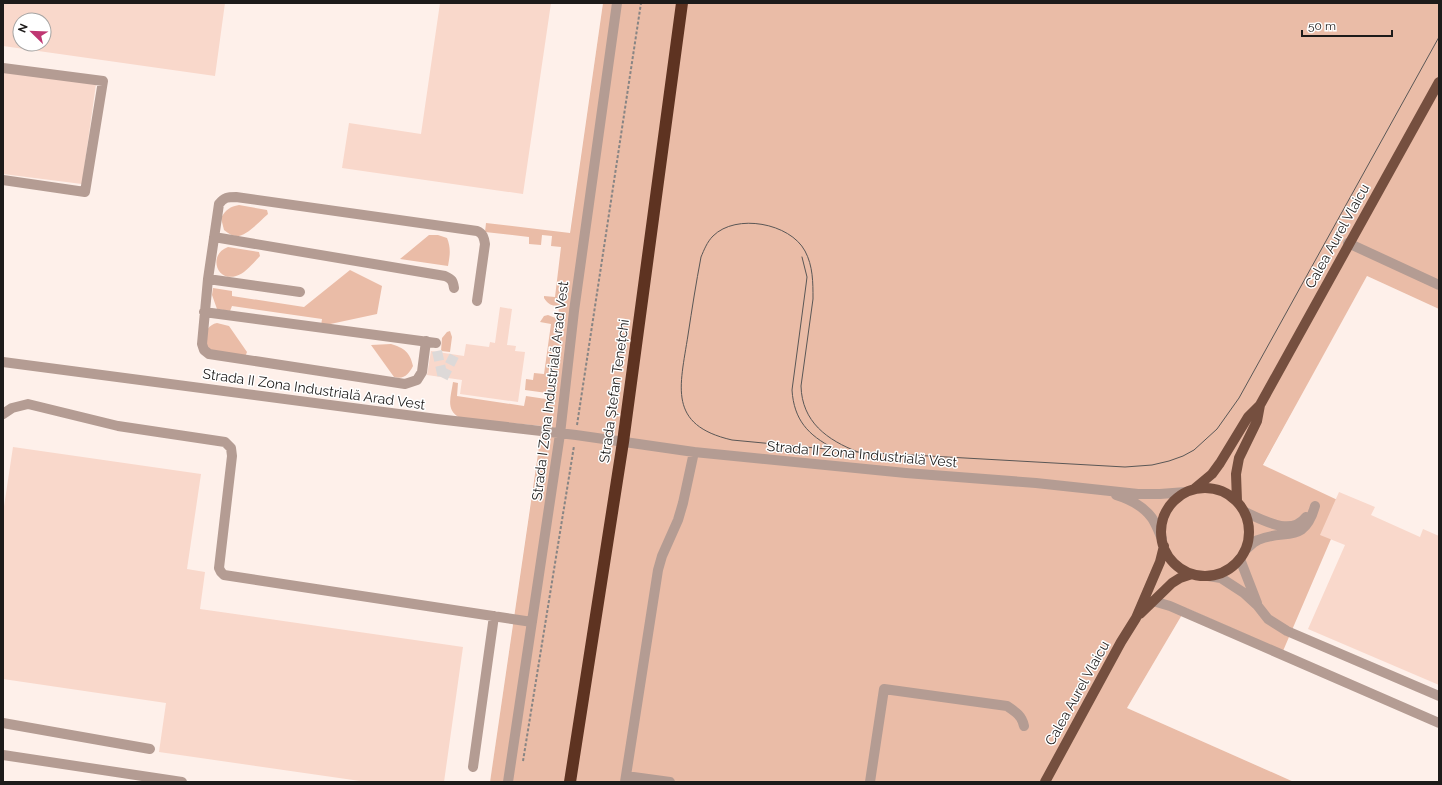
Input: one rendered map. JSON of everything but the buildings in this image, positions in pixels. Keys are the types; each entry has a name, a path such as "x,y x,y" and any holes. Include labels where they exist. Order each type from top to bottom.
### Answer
{"highway":[{"name":"Strada Ștefan Tenețchi","path":"570,782 622,442 682,3"}],"main road":[{"name":"Calea Aurel Vlaicu","path":"1045,782 1121,642 1136,618 1160,562 1163,542 1162,523 1167,510 1175,500 1212,474 1248,417 1260,404 1348,243 1439,82"},
{"name":"Calea Aurel Vlaicu","path":"1237,501 1236,474 1239,458 1257,421 1260,404"},
{"name":"Calea Aurel Vlaicu","path":"1163,542 1167,553 1173,562 1182,570 1192,574 1208,576 1223,572 1236,563 1245,550 1249,538 1249,525 1245,512 1237,501 1225,492 1210,488 1190,490"},
{"name":"Calea Aurel Vlaicu","path":"1136,618 1172,582 1192,574"}],"street":[{"name":"Strada I Zona Industrială Arad Vest","path":"508,782 560,434 574,311 617,3"},
{"path":"3,68 103,81 85,192 3,180"},
{"path":"204,312 431,342 418,380 405,384 209,354 204,350 202,344 204,312 219,204 227,197 236,197 480,232 484,236 485,244 477,301"},
{"path":"214,237 445,276 450,278 453,282 454,288"},
{"path":"1348,243 1439,285"},
{"path":"208,280 300,292"},
{"name":"Strada II Zona Industrială Arad Vest","path":"3,362 622,442"},
{"path":"3,414 12,408 28,404 118,426 225,442 231,448 232,456 219,568 224,575 532,622"},
{"name":"Strada II Zona Industrială Vest","path":"622,442 694,452 906,473 1099,489 1138,494 1160,494 1190,490"},
{"path":"670,782 626,779 658,570 662,556 678,520 694,452"},
{"name":"Strada II Zona Industrială Vest","path":"1099,489 1128,499 1141,508 1152,518 1163,542"},
{"path":"1245,512 1272,525 1291,527 1303,522 1315,506 1312,517 1306,526 1290,535 1268,537 1256,541 1245,550"},
{"path":"1240,559 1257,605"},
{"path":"1208,576 1221,578 1244,593 1257,605 1268,619 1287,631 1439,696"},
{"path":"1153,601 1177,609 1439,723"},
{"path":"473,767 494,616"},
{"path":"870,782 884,689 1007,706 1017,712 1022,719 1024,726"},
{"path":"3,723 150,749"},
{"path":"3,756 182,782"}],"path":[{"path":"523,766 576,435 641,3"}],"shaded area":[{"path":"3,3 603,3 490,782 3,782"},
{"path":"603,3 1439,3 1439,309 1367,276 1263,465 1346,504 1283,651 1186,608 1127,708 1294,782 490,782 542,426 460,418 452,411 450,398 453,382 458,383 457,396 524,406 526,396 546,399 547,393 525,390 526,379 533,380 534,373 544,374 551,324 540,322 544,316 548,315 558,319 559,305 554,306 550,304 544,296 555,297 561,247 551,246 552,236 542,235 541,245 529,244 529,237 485,232 486,223 570,233"},
{"path":"239,205 267,210 268,214 249,231 240,236 234,236 224,230 221,218 228,209"},
{"path":"429,235 438,235 447,238 450,252 448,266 400,259"},
{"path":"228,247 259,252 260,256 243,273 229,277 219,271 216,261 218,255"},
{"path":"350,270 382,286 377,314 321,326 322,319 232,306 230,311 217,309 212,295 213,288 232,291 232,296 304,307"},
{"path":"1367,276 1439,309 1439,782 1294,782 1127,708 1186,608"},
{"path":"217,323 229,326 247,352 245,357 213,352 206,346 206,332 208,328"},
{"path":"450,331 452,337 450,352 441,351 442,338 447,332"},
{"path":"391,344 406,351 412,361 413,366 410,372 401,378 394,377 371,345"}],"tunnel":[{"path":"437,351 443,378"},
{"path":"443,378 455,354"}],"tram line":[{"path":"858,452 836,442 818,428 811,420 802,399 801,386 813,299 813,280 808,257 805,251 798,241 788,234 762,224 748,223 735,225 723,229 713,236 701,257 682,371 681,387 687,414 697,425 711,433 732,440 858,452 1125,467 1152,465 1169,461 1194,450 1217,429 1239,398 1439,37"},
{"path":"802,257 807,277 792,390 793,401 799,418 804,425 816,438 833,448"}]}
